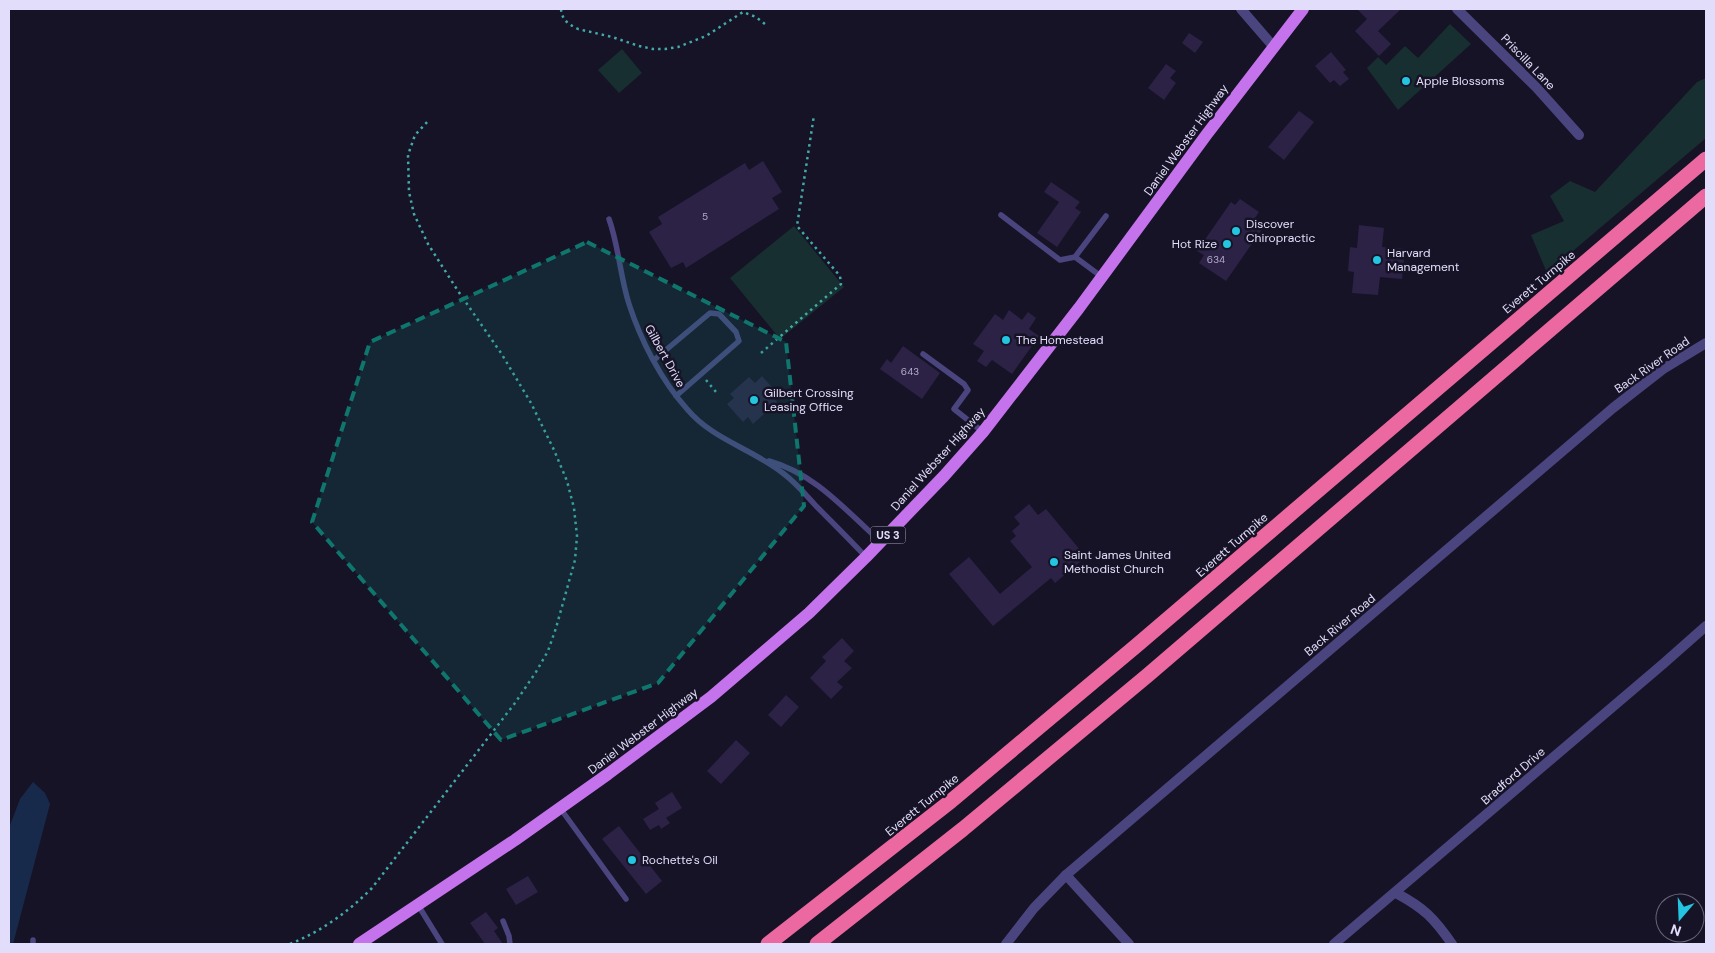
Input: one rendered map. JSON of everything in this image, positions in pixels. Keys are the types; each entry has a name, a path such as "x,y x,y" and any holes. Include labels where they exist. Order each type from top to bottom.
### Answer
{"highway":[{"name":"Everett Turnpike","path":"768,944 951,801 1136,646 1706,159"},
{"path":"817,944 963,829 1148,675 1706,196"}],"main road":[{"name":"Daniel Webster Highway","path":"359,944 418,906 560,808 711,697 789,631 882,542 983,432 1102,277 1273,46 1303,9"}],"street":[{"path":"1241,9 1273,46"},
{"name":"Priscilla Lane","path":"1457,9 1536,87 1579,135"},
{"name":"Back River Road","path":"1006,944 1034,908 1066,875 1613,408 1663,369 1706,343"},
{"name":"Bradford Drive","path":"1334,944 1396,893 1706,626"},
{"path":"1066,875 1129,944"},
{"path":"1396,893 1417,904 1429,915 1452,944"}],"lane":[{"path":"1001,215 1060,260 1075,257 1106,216"},
{"name":"Gilbert Drive","path":"609,219 615,236 629,303 637,326 654,360 687,410 713,433 738,448 764,460 785,466 806,477 835,499 882,542"},
{"path":"1075,257 1102,277"},
{"path":"654,360 710,313 719,314 736,332 739,341 676,396"},
{"path":"923,354 964,384 968,390 954,409 983,432"},
{"name":"Gilbert Drive","path":"764,460 800,488 866,557"},
{"path":"560,808 626,899"},
{"path":"418,906 442,944"},
{"path":"503,921 510,944"}],"path":[{"path":"561,9 561,16 567,23 578,29 654,49 665,49 688,44 706,36 743,12 756,17 765,24"},
{"path":"761,353 841,284 842,280 798,226 814,116"},
{"path":"290,944 336,920 372,888 515,703 548,651 575,560 577,536 574,508 554,450 516,377 428,244 414,214 408,192 408,155 415,135 429,120"},
{"path":"706,380 716,392"}],"highlighted area":[{"path":"587,242 786,342 804,506 658,683 501,740 312,522 370,342"}],"green space":[{"path":"1450,24 1471,44 1398,110 1367,68 1378,57 1386,65 1405,46 1418,58"},
{"path":"622,49 642,73 619,93 598,70"},
{"path":"1706,78 1706,138 1547,273 1531,235 1564,221 1550,196 1570,181 1595,192 1697,82"},
{"path":"794,226 844,287 780,339 730,278"}],"water":[{"path":"33,782 45,793 50,804 13,944 9,944 9,828 20,799"}],"building":[{"path":"1357,9 1401,9 1378,31 1391,44 1379,56 1355,31 1367,19"},
{"path":"1189,33 1203,42 1195,53 1182,43"},
{"path":"1331,52 1346,70 1343,72 1349,79 1340,86 1334,80 1330,83 1315,66"},
{"path":"1166,64 1176,71 1170,78 1176,83 1164,100 1148,88"},
{"path":"1299,111 1314,122 1284,160 1268,147"},
{"path":"763,161 782,192 772,198 779,209 686,268 683,262 671,268 649,232 662,224 658,217 745,163 749,170"},
{"path":"1051,182 1080,202 1075,208 1081,212 1057,247 1037,233 1059,202 1044,192"},
{"path":"1240,199 1259,212 1255,218 1265,225 1226,281 1199,263 1204,255 1197,251 1231,202 1235,205"},
{"name":"Harvard Management","path":"1359,225 1384,228 1382,247 1405,249 1402,279 1380,277 1378,295 1352,293 1354,272 1348,271 1350,247 1357,248"},
{"name":"The Homestead","path":"1009,310 1022,320 1028,312 1036,318 1029,329 1039,336 1012,374 992,360 986,367 977,361 984,351 973,344 995,314 1003,320"},
{"path":"903,346 940,373 922,399 880,369 887,359 891,363"},
{"name":"Gilbert Crossing Leasing Office","path":"762,376 777,393 773,397 777,402 753,424 748,417 743,422 727,404 734,398 730,394 749,377 755,383"},
{"name":"Saint James United Methodist Church","path":"1029,504 1038,515 1046,509 1086,557 1055,583 1051,578 993,626 949,574 969,557 1000,594 1032,567 1010,541 1016,536 1012,531 1020,524 1014,517"},
{"path":"842,638 854,651 844,661 852,668 837,682 843,687 831,699 810,678 826,661 822,657"},
{"path":"786,695 799,707 781,727 768,715"},
{"path":"736,740 750,753 721,784 707,771"},
{"path":"672,792 682,808 666,818 670,823 661,829 659,825 650,830 643,819 659,809 655,803"},
{"name":"Rochette's Oil","path":"619,826 662,881 646,894 602,839"},
{"path":"528,876 538,892 516,905 506,889"},
{"path":"486,912 498,928 494,931 503,944 485,944 470,923"}],"place":[{"name":"Apple Blossoms","path":"1406,81"},
{"name":"Discover Chiropractic","path":"1236,231"},
{"name":"Hot Rize","path":"1227,244"},
{"name":"Harvard Management","path":"1377,260"},
{"name":"The Homestead","path":"1006,340"},
{"name":"Gilbert Crossing Leasing Office","path":"754,400"},
{"name":"Saint James United Methodist Church","path":"1054,562"},
{"name":"Rochette's Oil","path":"632,860"}]}
